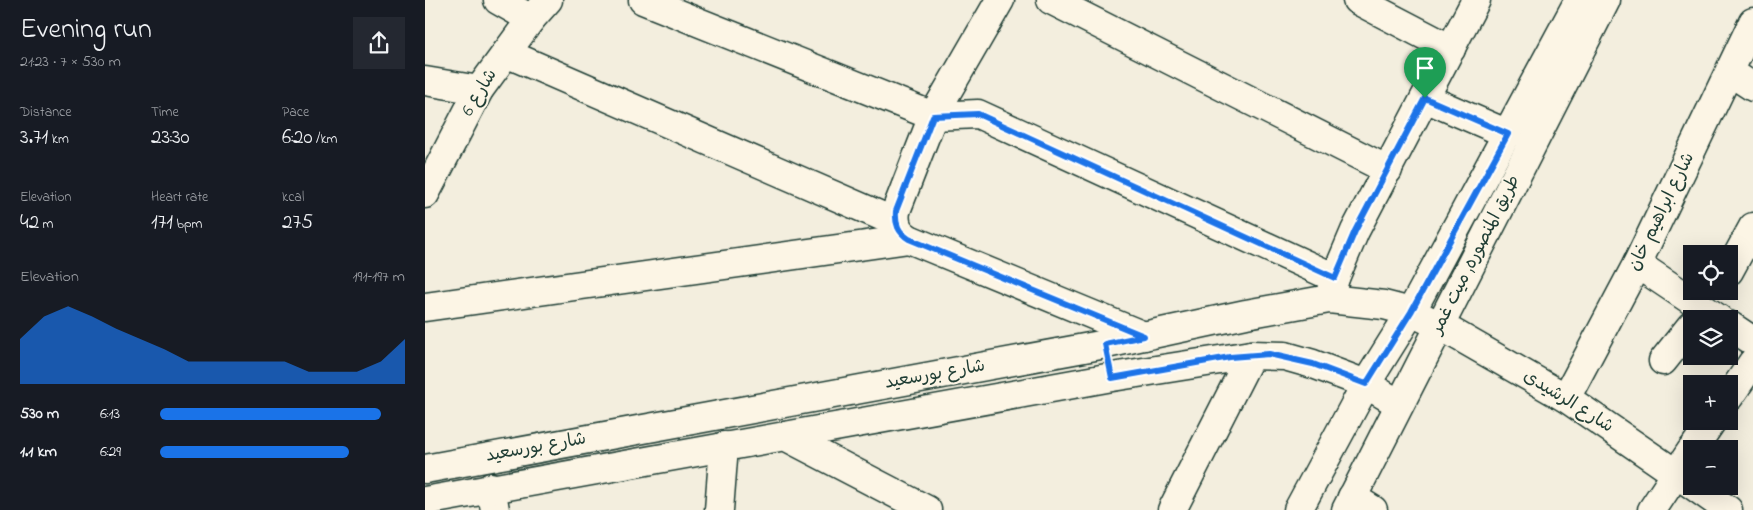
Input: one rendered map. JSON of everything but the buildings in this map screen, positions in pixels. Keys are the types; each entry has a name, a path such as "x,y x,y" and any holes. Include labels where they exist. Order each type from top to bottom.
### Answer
{"street":[{"path":"497,0 539,9"},
{"path":"643,0 933,116 978,114 1332,288 1355,231 1476,0"},
{"path":"902,230 896,211 933,116 1000,0"},
{"path":"1051,0 1388,170"},
{"path":"1357,0 1451,49"},
{"name":"طريق المنصوره, ميت غمر","path":"1298,510 1366,384 1411,312 1579,0"},
{"name":"طريق المنصوره, ميت غمر","path":"1357,506 1399,404 1441,326 1607,0"},
{"name":"شارع 6","path":"425,194 479,90 539,9"},
{"name":"شارع ابراهيم خان","path":"1566,398 1637,264 1753,22"},
{"path":"506,53 1144,336"},
{"path":"1729,72 1753,87"},
{"path":"425,81 479,90"},
{"path":"1425,98 1508,134"},
{"path":"1738,254 1753,227"},
{"path":"425,307 902,230"},
{"path":"1637,264 1702,310"},
{"name":"شارع بورسعيد","path":"425,469 1105,344 1262,310 1332,288 1375,304 1411,312 1441,326"},
{"name":"شارع الرشيدى","path":"1441,326 1566,398 1683,478"},
{"path":"1738,331 1753,341"},
{"path":"1663,361 1683,339"},
{"path":"1105,344 1112,378"},
{"path":"1172,510 1251,355"},
{"name":"شارع بورسعيد","path":"443,502 493,499 724,446 1251,355 1285,356 1366,384 1399,404"},
{"path":"1738,384 1753,362"},
{"path":"785,436 927,510"},
{"path":"719,510 724,446"},
{"path":"1652,510 1683,484"},
{"name":"شارع الرشيدى","path":"1706,495 1727,510"}],"route":[{"path":"1425,98 1508,134 1411,312 1366,384 1313,364 1285,356 1269,354 1230,357 1112,378 1105,344 1144,336 909,239 903,235 895,222 896,211 933,116 944,117 963,113 978,114 1335,278 1355,231 1425,98"}]}
